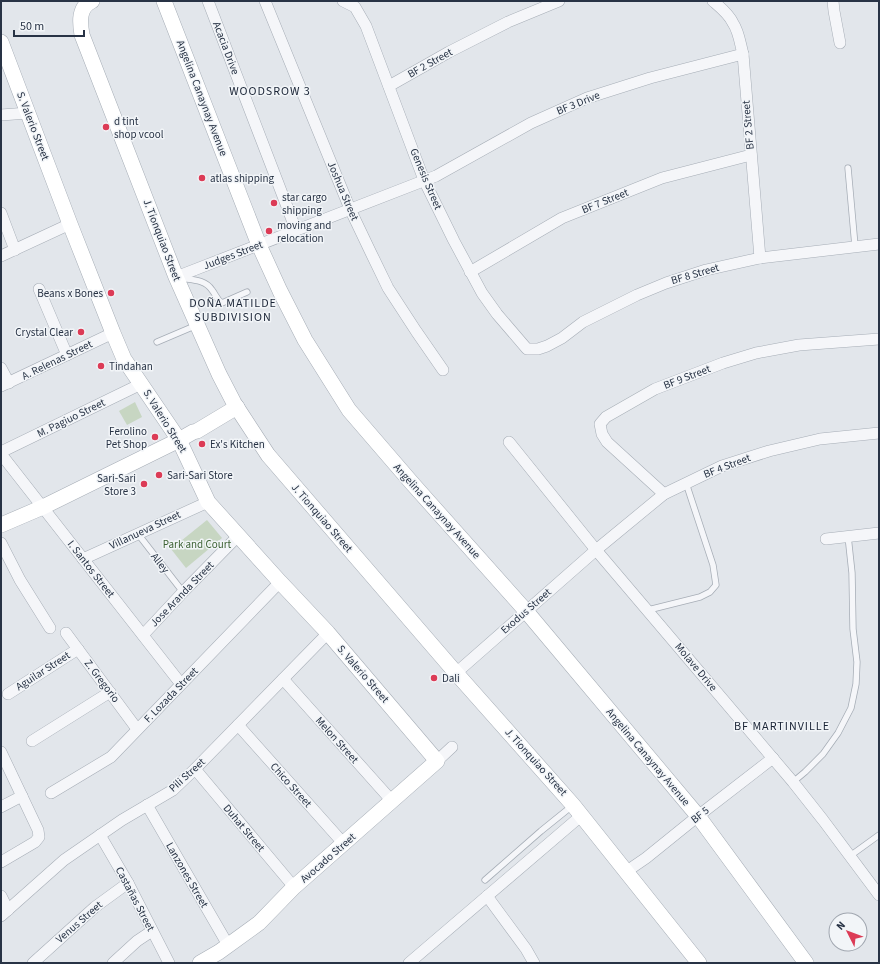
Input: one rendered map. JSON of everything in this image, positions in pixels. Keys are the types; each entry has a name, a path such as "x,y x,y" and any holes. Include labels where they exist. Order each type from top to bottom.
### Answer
{"street":[{"name":"J. Tionquiao Street","path":"92,1 89,2 82,12 80,20 82,35 176,277 219,374 236,405 268,455 456,673 578,810 699,963"},
{"name":"Angelina Canaynay Avenue","path":"164,1 259,245 305,340 348,410 526,611 698,816 806,963"},
{"name":"Acacia Drive","path":"208,1 296,230"},
{"name":"Joshua Street","path":"264,1 350,209 388,288 443,370"},
{"name":"Genesis Street","path":"343,1 354,7 366,26 424,180 470,272 493,308 527,349"},
{"name":"BF 2 Street","path":"389,86 449,52 508,22 559,1"},
{"name":"BF 2 Street","path":"713,1 733,22 739,36 743,54 760,258"},
{"path":"834,1 834,11 840,43"},
{"name":"S. Valerio Street","path":"1,42 70,224 124,358 179,440 208,502 328,633 437,761"},
{"name":"BF 3 Drive","path":"424,180 444,172 531,123 587,98 650,78 743,54"},
{"path":"1,115 28,113"},
{"name":"BF 7 Street","path":"470,272 562,218 662,178 751,156"},
{"name":"Judges Street","path":"176,277 424,180"},
{"path":"1,213 15,250"},
{"path":"1,256 70,224"},
{"name":"BF 8 Street","path":"527,349 538,349 547,346 562,338 583,322 637,295 666,283 706,270 760,258 879,244"},
{"path":"39,289 67,355"},
{"name":"A. Relenas Street","path":"5,385 113,333"},
{"name":"BF 9 Street","path":"664,494 607,442 602,434 600,424 606,417 655,389 756,353 799,345 879,339"},
{"path":"1,368 5,385"},
{"name":"M. Pagiuo Street","path":"1,453 142,384"},
{"path":"1,524 43,507 197,431 236,405"},
{"name":"BF 4 Street","path":"596,550 664,494 722,466 769,451 820,439 879,433"},
{"name":"Molave Drive","path":"509,442 596,550 793,782 879,895"},
{"name":"I. Santos Street","path":"1,453 181,684"},
{"name":"Villanueva Street","path":"83,559 208,502"},
{"path":"826,539 879,533"},
{"name":"Jose Aranda Street","path":"143,635 238,536"},
{"path":"1,543 20,580 50,628"},
{"name":"Exodus Street","path":"456,673 596,550"},
{"name":"F. Lozada Street","path":"51,793 111,757 280,582"},
{"name":"Z. Gregorio","path":"66,633 138,729"},
{"name":"Pili Street","path":"5,913 64,860 122,820 173,790 328,633"},
{"name":"Aguilar Street","path":"8,694 78,649"},
{"name":"Melon Street","path":"283,679 392,801"},
{"path":"32,741 110,692"},
{"name":"Chico Street","path":"238,725 344,844"},
{"name":"Avocado Street","path":"200,963 219,952 259,923 294,887 452,747"},
{"path":"1,753 38,830 39,838 35,842 1,862"},
{"name":"BF 5","path":"627,871 646,858 773,758"},
{"name":"Duhat Street","path":"195,769 294,887"},
{"path":"1,807 22,796"},
{"name":"Lanzones Street","path":"147,806 228,945"},
{"path":"409,963 486,896 528,862 578,810"},
{"name":"Castañas Street","path":"100,835 128,883 169,963"},
{"name":"Venus Street","path":"33,963 95,907 128,883"},
{"path":"1,896 5,913"},
{"path":"486,896 526,949 534,963"},
{"path":"113,963 137,941 152,931"}],"lane":[{"path":"848,168 855,246"},
{"path":"176,277 201,281 208,285 218,301 222,303 247,292"},
{"path":"157,342 197,326"},
{"path":"648,610 700,597 710,592 716,585 713,565 686,483"},
{"name":"Alley","path":"138,534 183,592"},
{"path":"793,782 806,772 823,754 838,733 851,708 856,684 857,662 853,628 852,573 848,536"},
{"path":"485,880 541,831 578,810"},
{"path":"850,856 879,835"}],"green space":[{"path":"135,402 142,417 127,425 119,411"},
{"name":"Park and Court","path":"207,520 222,538 186,568 171,549"}],"place":[{"name":"d tint shop vcool","path":"106,127"},
{"name":"atlas shipping","path":"202,178"},
{"name":"star cargo shipping","path":"274,203"},
{"name":"moving and relocation","path":"269,231"},
{"name":"Beans x Bones","path":"111,293"},
{"name":"Crystal Clear","path":"81,332"},
{"name":"Tindahan","path":"101,366"},
{"name":"Ferolino Pet Shop","path":"155,437"},
{"name":"Ex's Kitchen","path":"202,444"},
{"name":"Sari-Sari Store","path":"159,475"},
{"name":"Sari-Sari Store 3","path":"144,484"},
{"name":"Dali","path":"434,678"}],"district":[{"name":"WOODSROW 3","path":"270,91"},
{"name":"DOÑA MATILDE SUBDIVISION","path":"233,310"},
{"name":"BF MARTINVILLE","path":"782,726"}]}
